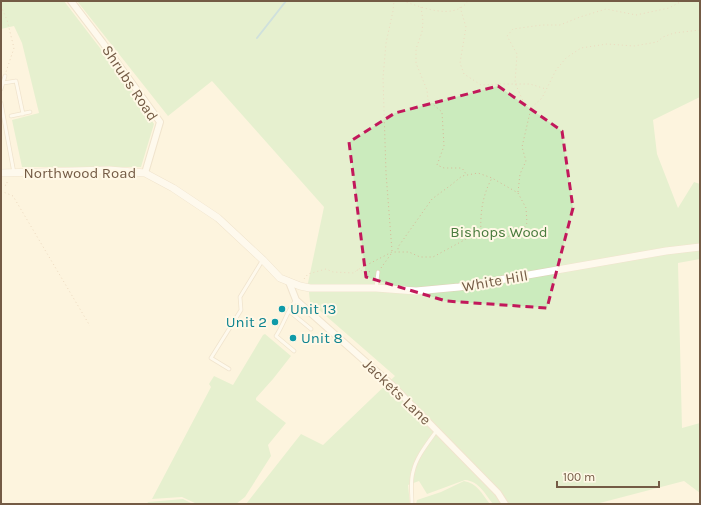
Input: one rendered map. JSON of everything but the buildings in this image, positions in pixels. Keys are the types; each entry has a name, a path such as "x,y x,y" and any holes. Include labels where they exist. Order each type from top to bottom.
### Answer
{"street":[{"name":"Shrubs Road","path":"71,1 113,55 160,122 145,173"},
{"name":"Northwood Road","path":"4,173 109,170 145,173 173,188 218,218 280,278 289,282"},
{"name":"White Hill","path":"289,282 303,286 376,288 416,291 459,287 666,251 700,247"},
{"name":"Jackets Lane","path":"289,282 296,300 393,386 498,493 505,504"}],"lane":[{"path":"1,89 5,76"},
{"path":"3,83 16,81 23,114"},
{"path":"1,103 14,173"},
{"path":"11,116 30,112"},
{"path":"229,369 211,358 241,310 240,297 263,260"},
{"path":"376,288 378,272"},
{"path":"294,351 276,336 296,300"},
{"path":"289,311 311,329"},
{"path":"412,504 411,489 413,471 421,454 437,430"}],"path":[{"path":"356,270 378,272 392,252 386,173 383,78 386,43 394,11 394,1"},
{"path":"403,1 437,12 455,10 466,4 468,1"},
{"path":"531,108 524,103 515,83 518,54 507,36 513,29 542,25 560,25 606,9 636,15 669,8 682,1"},
{"path":"1,6 7,20 14,48 5,76"},
{"path":"421,7 423,21 422,32 416,49 416,63 427,90 428,100 442,112 444,146 437,165 444,168 462,168 467,175"},
{"path":"460,7 466,27 460,64 464,74 481,85 515,83 530,84 547,89"},
{"path":"518,193 520,174 526,161 522,147 531,108 542,98 556,70 566,58 581,48 607,44 634,46 657,42 663,37 674,33 700,30"},
{"path":"1,186 7,185 4,173"},
{"path":"303,286 303,281 308,274 322,269 347,274 354,273 356,270 392,252 398,252 409,252 420,257 433,257 468,238 481,235 505,237 520,234 527,223 526,208 518,193 492,178 478,173 462,176 451,186 432,199 398,247 398,252"},
{"path":"481,235 481,208 492,178"},
{"path":"1,191 13,196 90,326"}],"highlighted area":[{"path":"498,86 562,131 573,208 547,308 446,301 366,277 349,142 395,113"}],"green space":[{"path":"1,1 64,1 123,78 154,124 141,167 22,167 12,120 39,113 22,43 14,26 1,29"},
{"name":"Bishops Wood","path":"77,1 700,1 700,97 653,120 657,154 678,208 694,182 700,184 700,259 678,263 682,428 700,423 700,493 684,481 596,504 493,504 478,485 470,481 465,480 427,494 419,481 408,485 410,504 246,504 301,434 323,445 395,376 310,302 308,283 324,207 212,81 168,116"},
{"path":"265,334 291,356 256,398 256,400 286,423 268,445 271,456 245,497 236,504 197,504 182,497 152,499 211,387 209,384 214,376 233,385"},
{"path":"464,481 469,482 476,487 490,504 416,504 417,500 441,492"},
{"path":"183,499 193,504 147,504 148,502"}],"waterway":[{"path":"257,38 286,1"}],"place":[{"name":"Unit 13","path":"282,309"},
{"name":"Unit 2","path":"275,322"},
{"name":"Unit 8","path":"293,338"}]}
